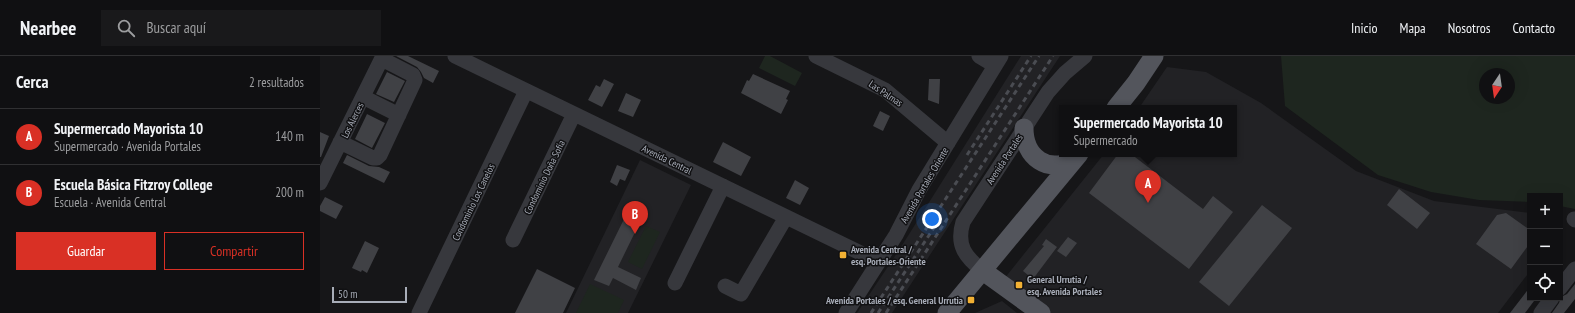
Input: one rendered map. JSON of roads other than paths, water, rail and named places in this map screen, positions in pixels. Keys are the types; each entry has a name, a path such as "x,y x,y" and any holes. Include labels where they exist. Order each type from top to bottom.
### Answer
{"main road":[{"path":"1118,105 1136,83 1154,56"},
{"path":"1024,128 1025,142 1028,149 1042,162 1058,165 1076,157"},
{"path":"947,313 1076,157"},
{"path":"983,271 1040,313"}],"street":[{"name":"Avenida Central","path":"455,56 879,262"},
{"name":"Las Palmas","path":"816,56 840,61 893,96 948,143"},
{"path":"979,56 997,61"},
{"name":"Avenida Portales","path":"983,271 975,265 965,253 961,242 961,229 967,216 1042,101 1070,68 1085,56"},
{"path":"340,142 373,158 377,158 380,155 415,78 382,58"},
{"name":"Los Alerces","path":"320,183 382,58"},
{"name":"Avenida Portales Oriente","path":"846,313 896,235 919,190 997,61"},
{"name":"Condominio Los Canelos","path":"419,313 526,91"},
{"path":"363,97 399,115"},
{"name":"Condominio Doña Sofía","path":"513,240 574,114"},
{"path":"675,283 723,186"},
{"path":"724,286 742,294 786,217"},
{"path":"1563,284 1575,268"},
{"path":"1541,313 1550,301"}],"railway":[{"path":"967,155 1031,56"},
{"path":"871,313 1039,56"},
{"path":"886,313 1053,56"},
{"path":"878,313 941,217"}],"place":[{"name":"Supermercado Mayorista 10","path":"1148,203"},
{"name":"Escuela Básica Fitzroy College","path":"635,234"},
{"name":"Avenida Central / esq. Portales-Oriente","path":"843,255"},
{"name":"General Urrutia / esq. Avenida Portales","path":"1019,285"},
{"name":"Avenida Portales / esq. General Urrutia","path":"971,300"}]}
